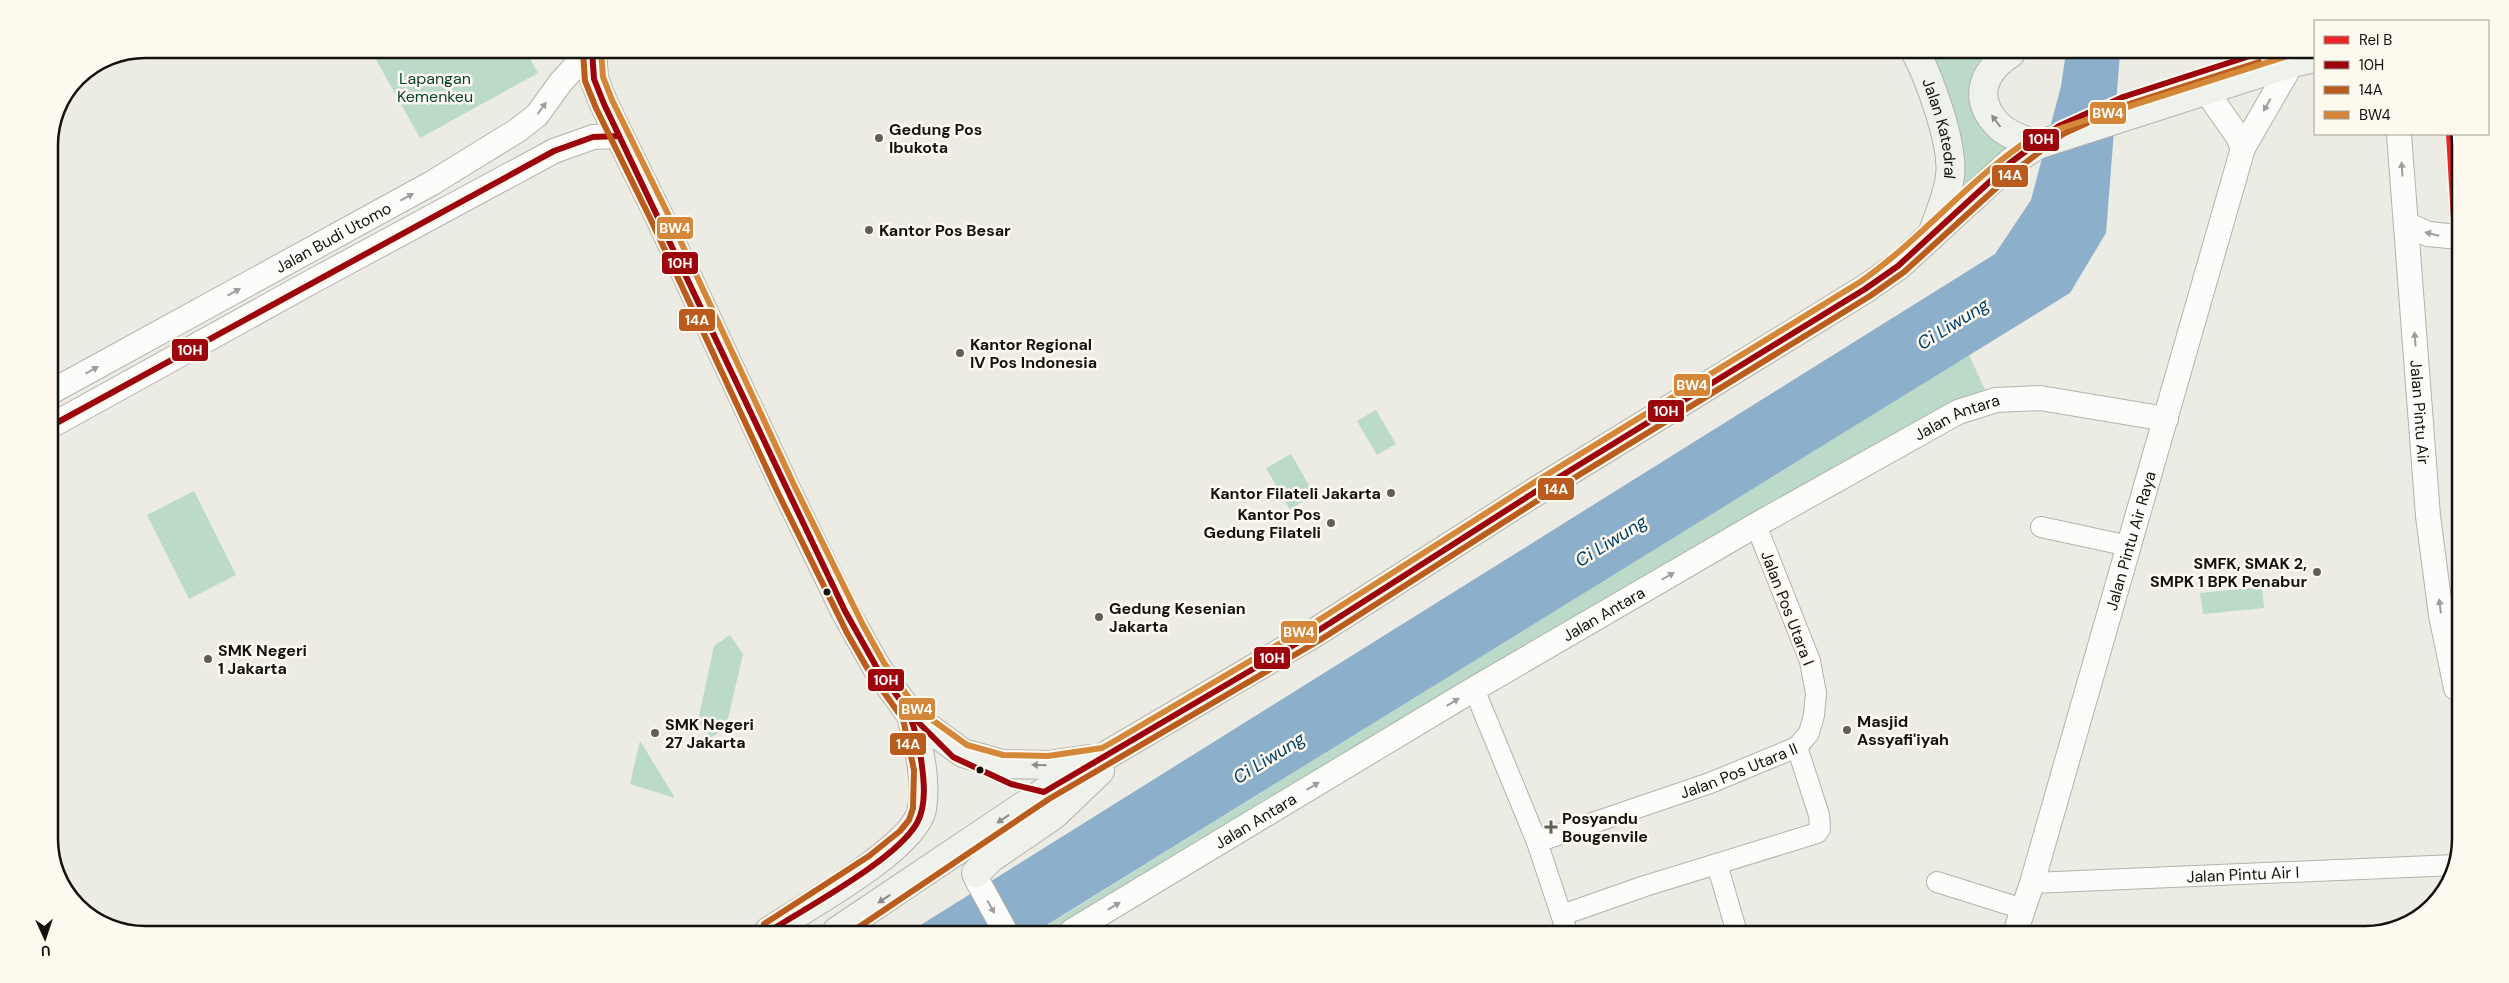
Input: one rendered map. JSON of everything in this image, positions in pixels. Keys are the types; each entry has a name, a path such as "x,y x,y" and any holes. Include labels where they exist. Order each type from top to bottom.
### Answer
{"main road":[{"path":"592,58 594,79 619,136 845,611 877,668 911,715 962,753 1002,764 1049,765 1113,752"},
{"name":"Jalan Katedral","path":"1918,58 1939,113 1947,144 1951,174 1932,236"},
{"path":"2003,58 1996,62 1983,84 1982,98 1999,126 2037,145"},
{"path":"844,926 1044,792 1316,632 1535,492 1865,289 1898,266 2010,163 2037,145 2304,60"},
{"path":"777,926 874,863 906,837 917,824 922,810 923,769 911,715"},
{"path":"977,878 991,858 1054,814 1096,776 1113,752"}],"street":[{"name":"Jalan Budi Utomo","path":"58,388 432,183 518,130 537,115 561,82 584,58"},
{"name":"Jalan Pintu Air Raya","path":"2018,926 2032,883 2243,148 2272,94 2304,60"},
{"path":"2206,91 2237,135 2243,148"},
{"name":"Jalan Pintu Air","path":"2399,135 2428,516 2441,616 2452,668"},
{"name":"Jalan Budi Utomo","path":"58,423 305,285 554,150 593,137 619,136"},
{"path":"2406,224 2428,234 2451,237"},
{"name":"Jalan Antara","path":"1080,926 1474,689 1756,525 1958,412 1996,400 2040,398 2166,418"},
{"name":"Jalan Pos Utara I","path":"1756,525 1810,661 1816,693 1814,715 1809,733 1797,747"},
{"path":"2041,526 2129,546"},
{"name":"Jalan Pos Utara II","path":"1474,689 1537,842 1564,924 1717,864 1817,833 1820,830 1819,815 1797,747 1710,783 1537,842"},
{"path":"1717,864 1735,926"},
{"name":"Jalan Pintu Air I","path":"2032,883 2447,865"},
{"path":"977,878 1002,926"},
{"path":"1937,882 2023,910"}],"green space":[{"name":"Lapangan Kemenkeu","path":"375,58 530,58 538,73 420,138"},
{"path":"1917,58 2008,58 1982,99 2037,145 1931,236 1950,178"},
{"path":"1969,355 1986,392 1080,926 1046,926"},
{"path":"1376,410 1396,444 1377,455 1357,421"},
{"path":"1291,454 1314,494 1290,510 1266,468"},
{"path":"194,491 236,575 189,599 147,515"},
{"path":"2262,587 2264,608 2203,614 2200,593"},
{"path":"730,635 743,654 726,727 711,738 698,721 714,646"},
{"path":"640,741 675,798 630,784"}],"water":[{"name":"Ci Liwung","path":"2065,58 2120,58 2106,233 2070,293 1045,926 919,926 1995,254 2031,200 2061,86"}],"rail line":[{"name":"B","path":"2450,135 2451,151"}],"transit line":[{"name":"14A","path":"583,58 585,81 596,108 651,220 778,493 847,633 870,673 903,719 914,770 913,808 909,820 900,831 869,856 764,924"},
{"name":"10H","path":"593,58 594,79 604,104 845,611 877,668 911,715 953,757 1011,784 1044,792 1316,632 1535,492 1865,289 1898,266 2010,163 2059,126 2123,97 2244,58"},
{"name":"BW4","path":"602,58 603,77 612,100 667,212 794,485 863,625 884,663 917,709 967,745 1003,755 1048,756 1102,748 1118,739 1311,625 1530,485 1860,282 1904,247 1988,171 2033,137 2281,58"},
{"name":"14A","path":"860,926 1049,799 1320,640 1540,499 1870,296 1904,272 2016,170 2063,134 2126,105 2259,62"},
{"name":"10H","path":"58,422 554,151 593,137 619,136"},
{"name":"10H","path":"778,926 871,867 906,837 917,823 922,808 924,792 923,775 915,731 904,705"}],"place":[{"name":"Gedung Pos Ibukota","path":"879,138"},
{"name":"Kantor Pos Besar","path":"869,230"},
{"name":"Kantor Regional IV Pos Indonesia","path":"960,353"},
{"name":"Kantor Filateli Jakarta","path":"1391,493"},
{"name":"Kantor Pos Gedung Filateli","path":"1331,523"},
{"name":"SMFK, SMAK 2, SMPK 1 BPK Penabur","path":"2317,572"},
{"name":"Gedung Kesenian Jakarta","path":"1099,617"},
{"name":"SMK Negeri 1 Jakarta","path":"208,659"},
{"name":"Masjid Assyafi'iyah","path":"1847,730"},
{"name":"SMK Negeri 27 Jakarta","path":"655,733"},
{"name":"Posyandu Bougenvile","path":"1551,827"}]}
